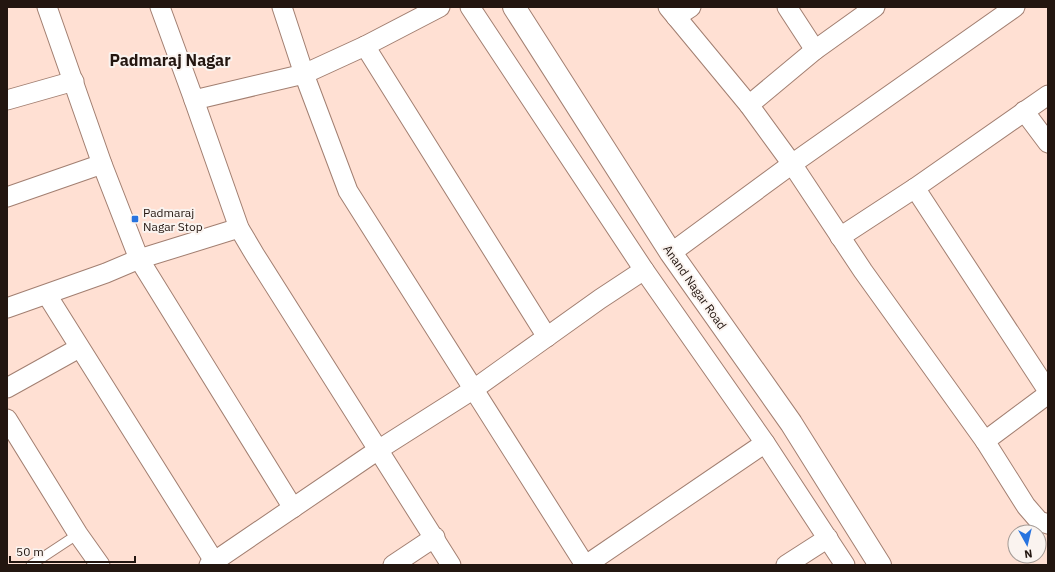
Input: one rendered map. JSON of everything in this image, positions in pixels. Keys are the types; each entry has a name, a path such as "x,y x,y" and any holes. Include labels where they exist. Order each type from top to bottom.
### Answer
{"street":[{"path":"47,7 102,164 138,260 194,347 293,508"},
{"path":"160,7 239,228 378,450 435,537 451,565"},
{"path":"282,7 304,74 348,191 585,565 765,443"},
{"path":"194,100 304,74 365,46 440,7"},
{"path":"470,7 644,270 765,443 845,565"},
{"name":"Anand Nagar Road","path":"514,7 671,253 791,423 880,565"},
{"path":"786,7 815,50"},
{"path":"749,104 815,50 875,7"},
{"path":"671,253 792,164 1015,7"},
{"path":"678,10 792,164 840,237 985,441 1026,506 1039,521 1048,524"},
{"path":"365,46 547,336"},
{"path":"7,100 74,81"},
{"path":"840,237 915,188 1048,95"},
{"path":"1024,111 1048,143"},
{"path":"7,197 102,164"},
{"path":"915,188 1048,393 985,441"},
{"path":"7,308 46,295 138,260 239,228"},
{"path":"46,295 212,563 378,450 474,389 547,336 644,270"},
{"path":"7,388 79,348"},
{"path":"7,419 78,534 100,565"},
{"path":"393,565 435,537"},
{"path":"786,565 828,538"}],"lane":[{"path":"31,565 78,534"}],"place":[{"name":"Padmaraj Nagar Stop","path":"135,219"}],"district":[{"name":"Padmaraj Nagar","path":"170,60"}]}
